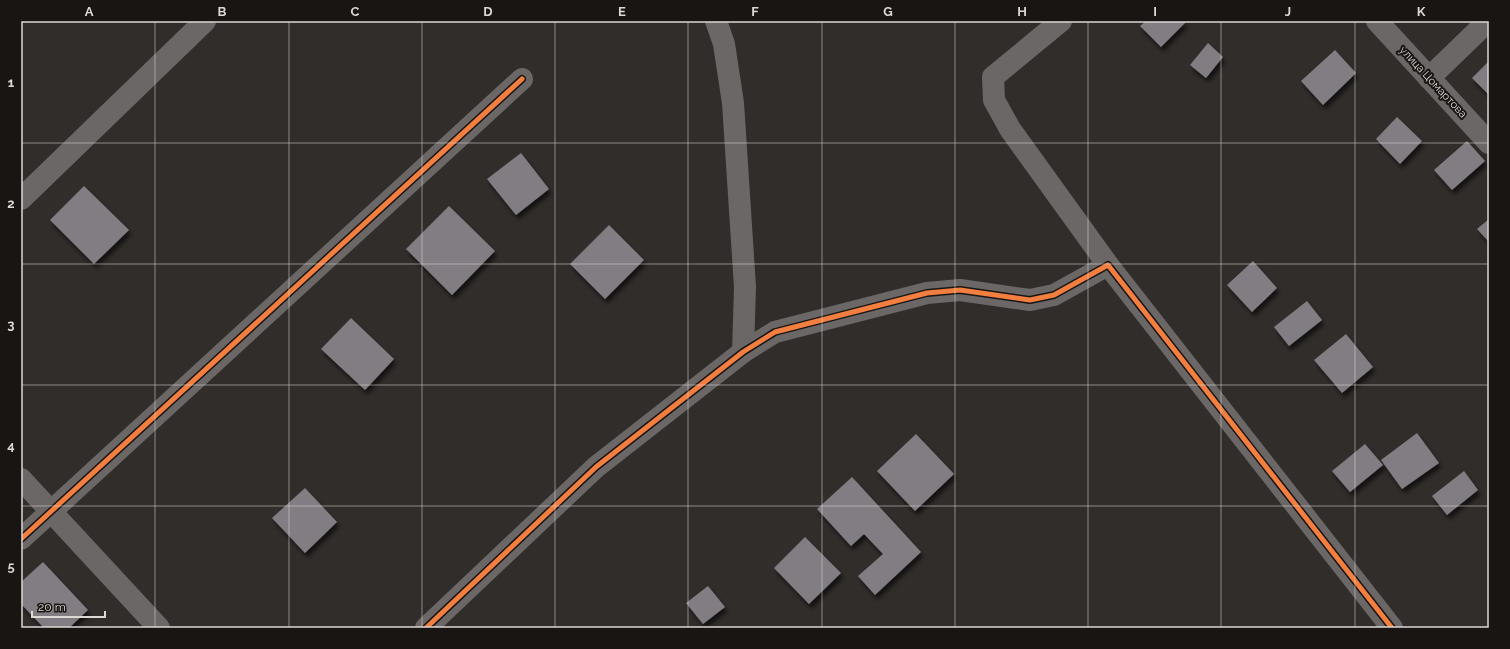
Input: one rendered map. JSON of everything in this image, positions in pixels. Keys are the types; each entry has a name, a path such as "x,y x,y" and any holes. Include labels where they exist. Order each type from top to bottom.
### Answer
{"street":[{"path":"21,199 205,21"},
{"path":"716,21 724,44 733,103 745,287 743,352"},
{"name":"улица Цомартова","path":"1377,21 1489,143"},
{"path":"1429,78 1488,21"},
{"path":"1052,24 993,77 994,100 1010,129 1108,265 1388,626"},
{"path":"21,539 522,79"},
{"path":"426,628 596,467 743,352 775,332 927,293 960,290 1030,300 1054,295 1108,265"},
{"path":"21,479 159,628"}],"building":[{"path":"1146,21 1187,21 1161,47 1140,26"},
{"path":"1208,43 1223,57 1206,78 1190,65"},
{"path":"1335,50 1356,73 1323,105 1301,81"},
{"path":"1489,61 1489,95 1472,78"},
{"path":"1397,117 1422,141 1400,164 1376,139"},
{"path":"1467,141 1485,161 1452,190 1434,170"},
{"path":"521,153 549,189 516,215 487,179"},
{"path":"84,186 129,230 94,264 50,220"},
{"path":"449,206 495,251 452,295 406,249"},
{"path":"1489,219 1489,242 1477,229"},
{"path":"609,225 644,260 605,299 570,264"},
{"path":"1253,261 1277,288 1252,312 1227,285"},
{"path":"1307,301 1322,320 1289,346 1274,327"},
{"path":"351,318 394,359 365,390 321,349"},
{"path":"1346,334 1373,367 1342,393 1314,360"},
{"path":"1417,433 1439,463 1402,489 1381,460"},
{"path":"916,434 954,474 915,511 877,471"},
{"path":"1365,444 1383,465 1350,492 1332,471"},
{"path":"1464,471 1478,490 1447,515 1432,496"},
{"path":"852,477 921,552 875,595 858,576 883,554 864,534 851,546 817,509"},
{"path":"305,488 337,522 305,553 272,518"},
{"path":"805,537 841,573 809,604 774,568"},
{"path":"43,562 88,610 69,628 44,628 21,604 21,582"},
{"path":"708,586 725,607 703,624 686,603"}],"cycle path":[{"path":"21,539 522,79"},
{"path":"426,628 596,467 743,352 775,332 927,293 960,290 1030,300 1054,295 1108,265 1392,628"}]}
